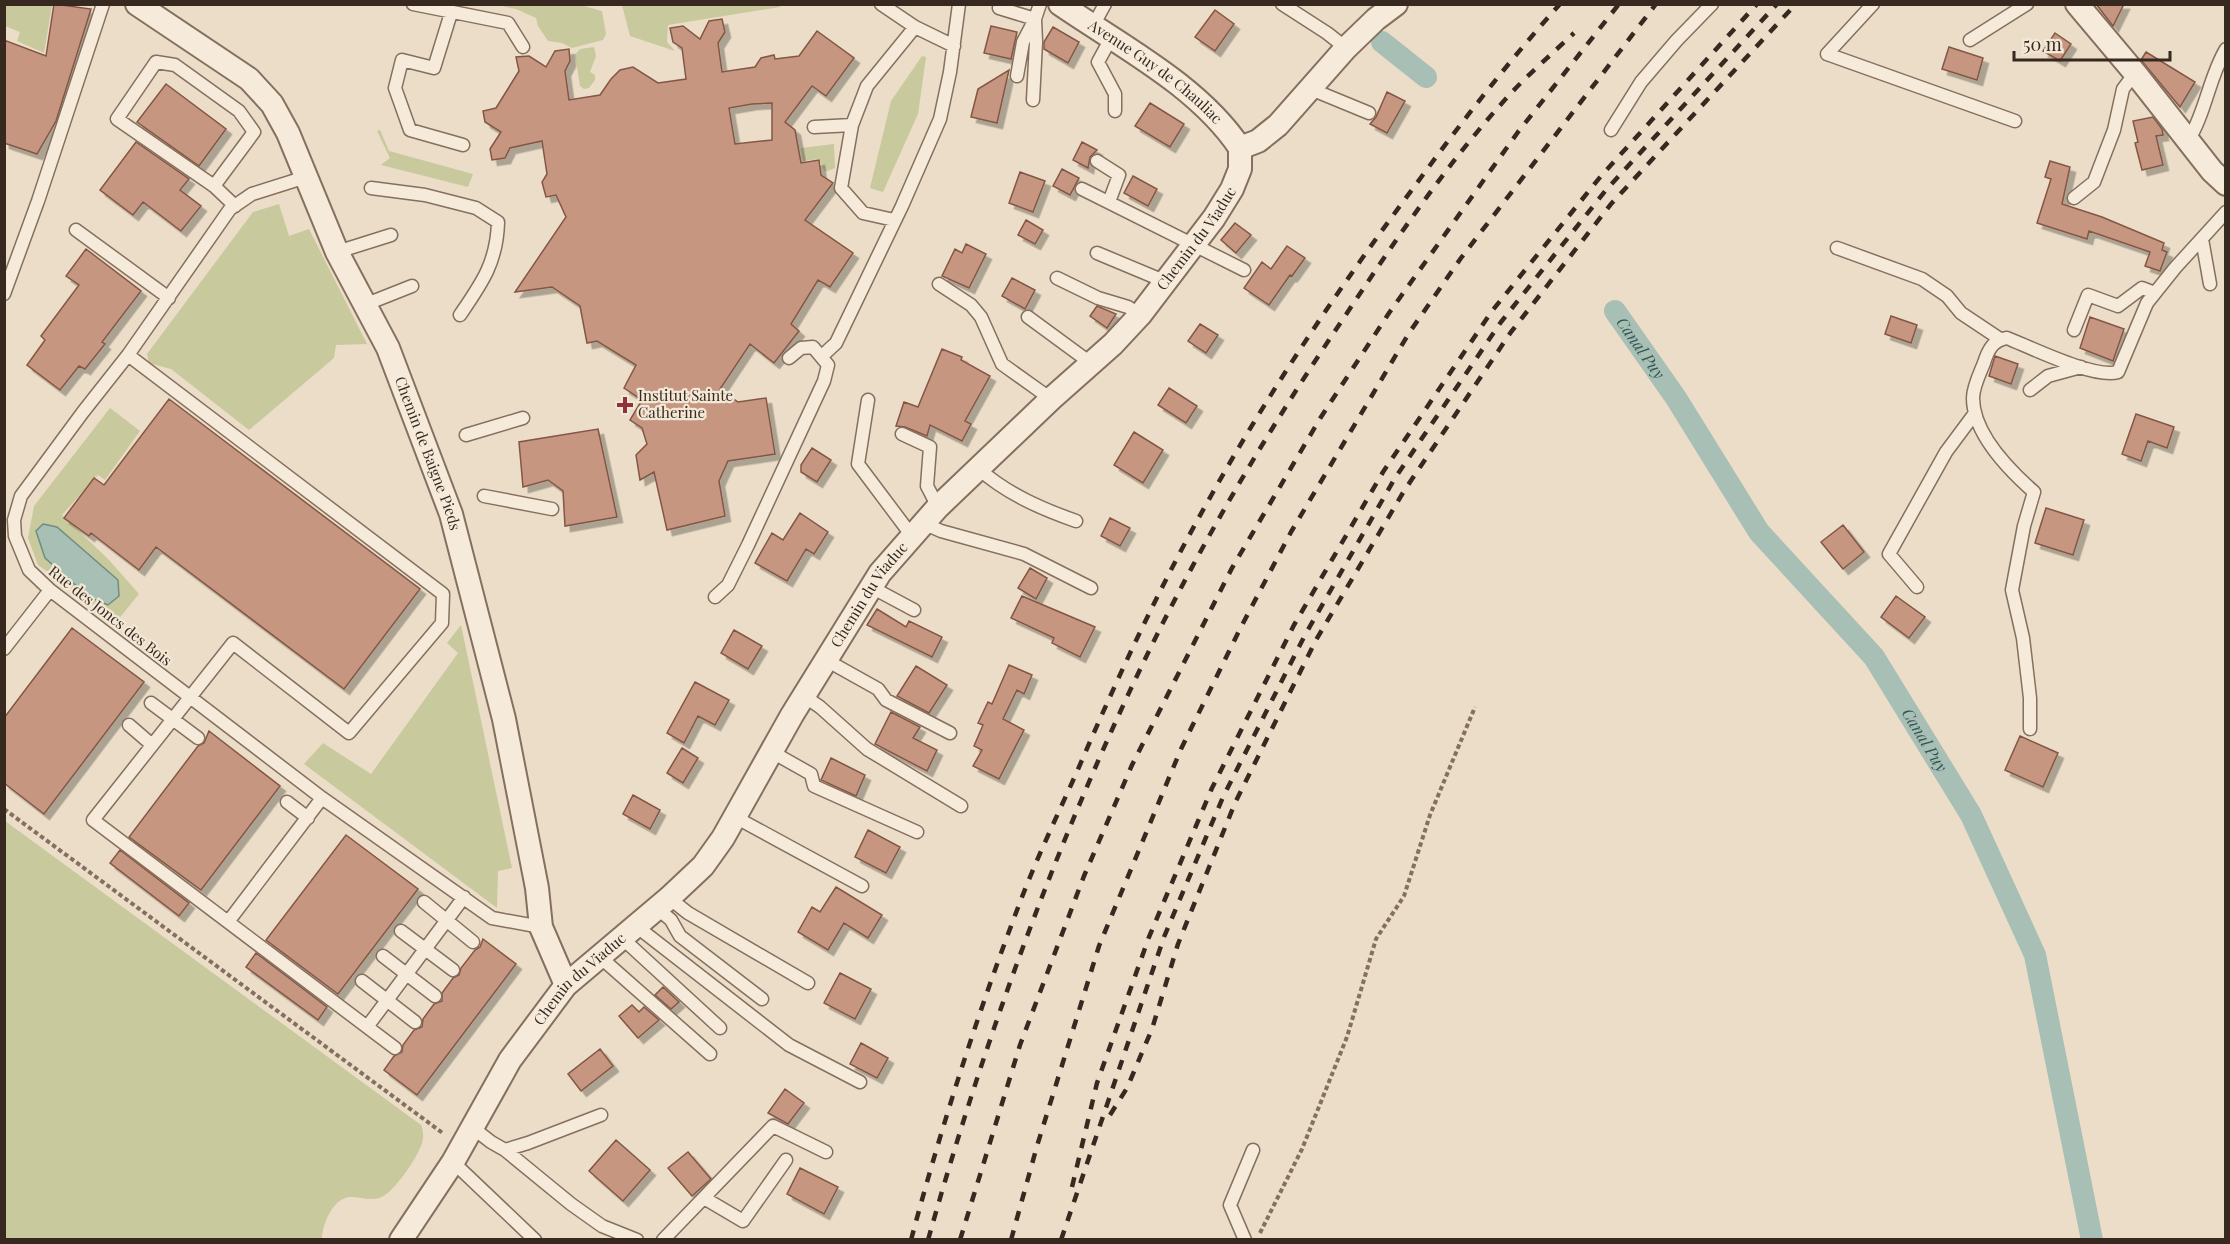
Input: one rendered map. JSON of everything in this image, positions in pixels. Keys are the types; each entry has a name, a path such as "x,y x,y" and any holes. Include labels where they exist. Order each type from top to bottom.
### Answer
{"street":[{"name":"Chemin de Baigne Pieds","path":"137,4 249,79 272,104 288,133 337,252 388,348 451,514 504,719 537,888 542,927 566,985"},
{"path":"1240,148 1258,141 1278,125 1351,43 1396,4"},
{"path":"2077,4 2136,73 2212,171 2226,184"},
{"name":"Avenue Guy de Chauliac","path":"1085,18 1204,106 1226,128 1240,148"},
{"name":"Chemin du Viaduc","path":"401,1239 453,1162 510,1060 566,985 703,866 723,838 804,696 880,573 925,522 1051,399 1092,364 1140,315 1214,218 1232,189 1240,169 1240,148"}],"lane":[{"path":"4,294 38,201 103,4"},
{"path":"412,4 451,14 508,23 523,47"},
{"path":"881,4 915,27 954,46"},
{"path":"822,356 836,343 902,206 940,119 954,46 959,4"},
{"path":"1017,76 1023,42 1040,4"},
{"path":"1106,4 1085,18 1098,62 1115,94 1115,111"},
{"path":"1282,4 1328,33 1351,43"},
{"path":"1611,130 1641,82 1712,4"},
{"path":"1873,4 1827,54 2015,121"},
{"path":"1970,40 2027,4"},
{"path":"999,8 1035,19"},
{"path":"451,14 434,68 402,60 395,88 410,130 463,145"},
{"path":"1033,100 1035,19"},
{"path":"894,220 863,213 841,188 852,125 867,86 915,27"},
{"path":"2188,141 2199,124 2209,88 2226,49"},
{"path":"214,186 254,132 239,111 175,65 156,62 117,119 214,186 235,206"},
{"path":"2074,198 2094,182 2114,130 2123,88 2136,73"},
{"path":"1312,85 1318,92 1369,113"},
{"path":"814,127 852,125"},
{"path":"1097,161 1119,175 1108,202"},
{"name":"Rue des Joncs des Bois","path":"306,177 252,194 235,206 225,217 128,355 82,412 21,496 14,520 15,536 29,570 50,590 322,798 492,918 542,927"},
{"path":"371,188 424,195 476,208 498,222 498,244 483,282 460,315"},
{"path":"1082,189 1244,270"},
{"path":"2030,729 2030,698 2024,638 2012,590 2024,526 2034,492 2005,466 1984,433 1975,413 1972,395 1986,356 1992,345 2000,339 2007,338 2094,372 2111,374 2118,372 2147,303 2226,212"},
{"path":"76,230 169,298"},
{"path":"337,252 391,235"},
{"path":"2202,239 2210,284"},
{"path":"1837,248 1922,279 1947,296 1961,313 2000,339"},
{"path":"1096,253 1164,281"},
{"path":"1057,278 1098,298 1128,307 1140,315"},
{"path":"939,284 971,305 981,317 1002,364 1051,399"},
{"path":"364,305 412,286"},
{"path":"2074,330 2088,295 2118,306 2142,288 2155,293"},
{"path":"1028,317 1092,364"},
{"path":"715,597 728,585 824,381 828,365 813,347 801,348 789,358"},
{"path":"128,355 443,594 442,623 350,733 233,643 93,820 395,1048"},
{"path":"2030,390 2048,376 2081,367"},
{"path":"868,400 858,464 925,522 941,531 1024,554 1091,588"},
{"path":"1917,587 1889,554 1946,452 1975,413"},
{"path":"466,435 523,418"},
{"path":"902,434 930,447 925,522"},
{"path":"979,470 992,481 1044,510 1076,521"},
{"path":"484,496 552,509"},
{"path":"871,587 914,610"},
{"path":"4,649 50,590"},
{"path":"826,660 878,689 886,700 950,734"},
{"path":"804,696 820,707 867,749 961,806"},
{"path":"151,703 198,738"},
{"path":"129,725 151,744"},
{"path":"772,752 811,774 814,786 916,832"},
{"path":"228,922 322,798"},
{"path":"287,802 308,818"},
{"path":"735,817 862,886"},
{"path":"367,1027 464,897"},
{"path":"424,902 473,942"},
{"path":"663,903 688,913 808,982"},
{"path":"663,903 680,936 762,999"},
{"path":"401,931 453,970"},
{"path":"629,932 720,1028"},
{"path":"629,932 789,1045 860,1082"},
{"path":"383,956 435,996"},
{"path":"600,957 710,1054"},
{"path":"362,981 415,1022"},
{"path":"505,1149 528,1143 601,1115"},
{"path":"663,1239 772,1126 826,1152"},
{"path":"473,1128 491,1142 505,1149 602,1226 637,1239"},
{"path":"1245,1239 1230,1205 1253,1150"},
{"path":"704,1197 743,1221 786,1160"},
{"path":"453,1162 535,1239"}],"path":[{"path":"1257,1239 1302,1149 1347,1036 1376,939 1404,896 1430,814 1475,706"},
{"path":"4,809 450,1138"}],"green space":[{"path":"5,4 52,5 44,53 17,41 20,32 5,26"},
{"path":"577,4 602,11 606,34 603,40 572,48 562,43 548,41 538,26 536,18 516,9 498,5"},
{"path":"780,4 780,7 668,25 667,42 675,51 630,36 622,5"},
{"path":"594,47 596,56 590,72 595,75 595,80 589,88 584,89 580,86 575,55 580,49"},
{"path":"922,56 926,57 918,114 883,192 870,188 891,101"},
{"path":"380,130 389,151 473,174 468,187 381,165 390,158 377,131"},
{"path":"834,144 835,168 825,172 819,159 803,161 801,148"},
{"path":"279,204 289,236 309,229 367,344 336,345 334,358 249,430 171,369 149,363 147,354 253,212"},
{"path":"110,408 140,431 105,480 98,475 62,515 109,560 139,594 117,621 38,565 28,538 34,506"},
{"path":"461,625 512,868 498,871 497,908 304,764 323,743 371,774 458,653 447,643"},
{"path":"5,821 421,1125 423,1136 421,1145 413,1161 390,1191 375,1199 351,1197 339,1202 326,1220 322,1239 5,1239"}],"shaded area":[{"path":"43,524 57,527 118,580 119,596 108,605 89,597 45,558 36,531"}],"building":[{"path":"54,4 91,9 56,121 37,154 4,143 4,40 46,56"},
{"path":"2096,4 2124,4 2113,26"},
{"path":"1215,10 1234,24 1215,51 1195,37"},
{"path":"722,19 725,32 718,43 722,72 755,67 761,58 774,55 775,59 799,56 817,31 854,58 826,96 812,86 785,122 795,130 801,163 819,160 821,175 833,183 805,220 853,253 830,287 818,280 791,324 799,331 774,363 750,344 720,389 738,402 766,398 775,454 728,461 719,481 725,516 667,530 654,472 640,480 636,455 647,444 642,428 630,420 642,400 624,388 636,365 597,341 587,343 580,306 552,287 515,292 566,217 556,195 546,197 542,182 547,174 542,141 510,148 505,158 492,160 490,149 501,132 485,122 483,111 496,108 519,71 516,57 529,56 546,67 555,51 569,49 570,61 565,71 569,100 600,95 620,70 633,67 658,83 686,79 682,48 673,42 670,28 683,26 700,39 709,21","holes":["772,103 772,140 735,144 729,108"]},
{"path":"991,26 1017,32 1011,59 984,53"},
{"path":"1053,27 1079,42 1068,63 1044,49 1044,42"},
{"path":"2055,33 2071,44 2060,61 2043,51"},
{"path":"1949,47 1983,58 1977,80 1942,69"},
{"path":"2146,52 2195,82 2180,107 2141,60"},
{"path":"1009,70 997,123 971,117 978,89"},
{"path":"166,84 226,129 199,166 137,122"},
{"path":"1387,92 1405,101 1387,133 1370,124 1376,117"},
{"path":"1150,103 1184,124 1170,147 1135,126"},
{"path":"2153,117 2162,129 2163,135 2156,136 2163,165 2142,170 2135,143 2138,142 2133,121"},
{"path":"136,142 189,179 180,190 201,206 181,231 143,202 133,215 100,190"},
{"path":"1082,142 1097,150 1090,157 1088,168 1073,160"},
{"path":"2050,161 2070,167 2062,204 2102,217 2164,243 2162,250 2167,252 2160,271 2145,266 2150,252 2089,231 2087,239 2037,223 2051,179 2045,177"},
{"path":"1062,169 1079,178 1070,195 1053,186"},
{"path":"1020,172 1045,181 1033,212 1009,203"},
{"path":"1133,176 1157,189 1148,206 1124,193"},
{"path":"1026,220 1043,230 1035,244 1018,235"},
{"path":"1235,223 1251,235 1236,253 1221,240"},
{"path":"966,244 986,254 969,288 942,276 955,249 962,253"},
{"path":"1287,246 1305,258 1269,305 1244,288 1262,262 1271,269"},
{"path":"86,249 141,291 102,342 105,344 85,369 79,366 60,390 27,365 45,340 41,336 79,285 66,276"},
{"path":"1012,278 1035,290 1025,309 1002,296"},
{"path":"1097,306 1116,314 1107,328 1090,316"},
{"path":"1891,316 1917,325 1911,343 1885,334"},
{"path":"2090,317 2124,329 2113,361 2080,348"},
{"path":"1200,324 1218,335 1206,353 1188,341"},
{"path":"942,349 962,357 961,360 990,376 965,421 971,424 962,441 930,425 927,436 905,427 896,426 904,402 918,407"},
{"path":"1995,356 2018,364 2011,384 1989,376"},
{"path":"1169,388 1197,406 1186,423 1158,405"},
{"path":"169,399 420,589 344,689 156,547 139,570 91,533 89,536 64,518 94,478 104,485"},
{"path":"2136,414 2174,427 2167,448 2148,441 2141,461 2122,454"},
{"path":"598,429 617,517 565,526 563,491 548,480 523,487 519,442"},
{"path":"1134,432 1163,450 1143,483 1114,465"},
{"path":"812,448 831,460 817,482 801,472 801,465"},
{"path":"2046,508 2084,520 2073,555 2035,543"},
{"path":"800,513 828,532 814,554 806,549 787,581 755,563 772,533 783,540"},
{"path":"1110,518 1130,528 1120,546 1101,536"},
{"path":"1843,525 1864,552 1843,569 1821,542"},
{"path":"1030,568 1047,578 1036,599 1018,588"},
{"path":"1022,596 1095,627 1080,657 1052,643 1054,638 1011,618"},
{"path":"1896,596 1925,617 1909,638 1881,617"},
{"path":"877,609 906,627 909,621 942,637 932,657 867,625"},
{"path":"72,628 144,682 44,814 4,783 4,718"},
{"path":"734,630 762,646 748,669 721,653"},
{"path":"1009,665 1032,675 1024,694 1017,690 1003,719 1024,730 999,779 973,766 982,750 974,746 983,725 978,723 988,702 992,704"},
{"path":"916,666 947,685 929,713 897,696"},
{"path":"695,682 729,700 715,725 698,716 684,743 667,733"},
{"path":"891,712 920,727 913,738 937,750 927,771 875,744"},
{"path":"209,731 280,786 201,890 129,837 198,746 204,743"},
{"path":"2020,736 2058,753 2043,787 2005,770"},
{"path":"682,748 698,758 683,783 667,773"},
{"path":"831,758 865,775 856,796 821,780"},
{"path":"633,795 660,810 650,829 623,814"},
{"path":"868,830 900,847 886,873 855,857"},
{"path":"346,835 418,889 338,994 266,940"},
{"path":"120,850 189,903 179,916 110,863"},
{"path":"836,887 882,915 868,938 844,923 828,950 798,932 812,907 820,912"},
{"path":"483,939 516,964 417,1095 384,1070 394,1056 402,1052 403,1045 414,1030 422,1027 423,1019 434,1004 442,1001 442,993 453,978 459,975 461,968 480,947"},
{"path":"256,953 327,1007 318,1020 246,967"},
{"path":"840,973 871,989 855,1019 824,1003"},
{"path":"663,987 679,1002 671,1009 655,995"},
{"path":"632,1005 639,1012 644,1007 659,1020 638,1038 619,1016"},
{"path":"861,1043 888,1058 877,1078 850,1064"},
{"path":"600,1049 613,1066 581,1091 568,1074"},
{"path":"785,1089 804,1103 788,1124 768,1113"},
{"path":"616,1140 650,1170 623,1201 589,1171"},
{"path":"688,1152 711,1179 692,1196 668,1168"},
{"path":"800,1168 838,1187 824,1214 787,1194"}],"waterway":[{"name":"Canal Puy","path":"1382,42 1426,77"},
{"name":"Canal Puy","path":"1615,311 1676,398 1759,532 1874,657 1971,815 2035,955 2092,1240"}],"railway":[{"path":"911,1240 962,1067 1022,897 1110,697 1176,561 1235,454 1334,299 1467,117 1560,4"},
{"path":"960,1240 1020,1045 1084,876 1132,765 1232,568 1321,417 1389,313 1518,132 1619,4"},
{"path":"1011,1240 1037,1146 1099,946 1181,749 1241,627 1291,532 1409,333 1461,258 1656,4"},
{"path":"1072,1187 1097,1083 1149,937 1212,788 1294,625 1383,472 1492,311 1601,176 1757,4"},
{"path":"1061,1240 1164,937 1223,797 1305,635 1395,478 1501,322 1606,190 1777,4"},
{"path":"1110,1115 1127,1088 1152,1029 1178,944 1235,803 1316,640 1404,491 1511,332 1611,204 1793,7"},
{"path":"928,1240 971,1097 1046,886 1074,816 1135,680 1205,543 1283,411 1400,234 1489,118 1520,84 1574,33"}],"place":[{"name":"Institut Sainte Catherine","path":"625,405"}]}
